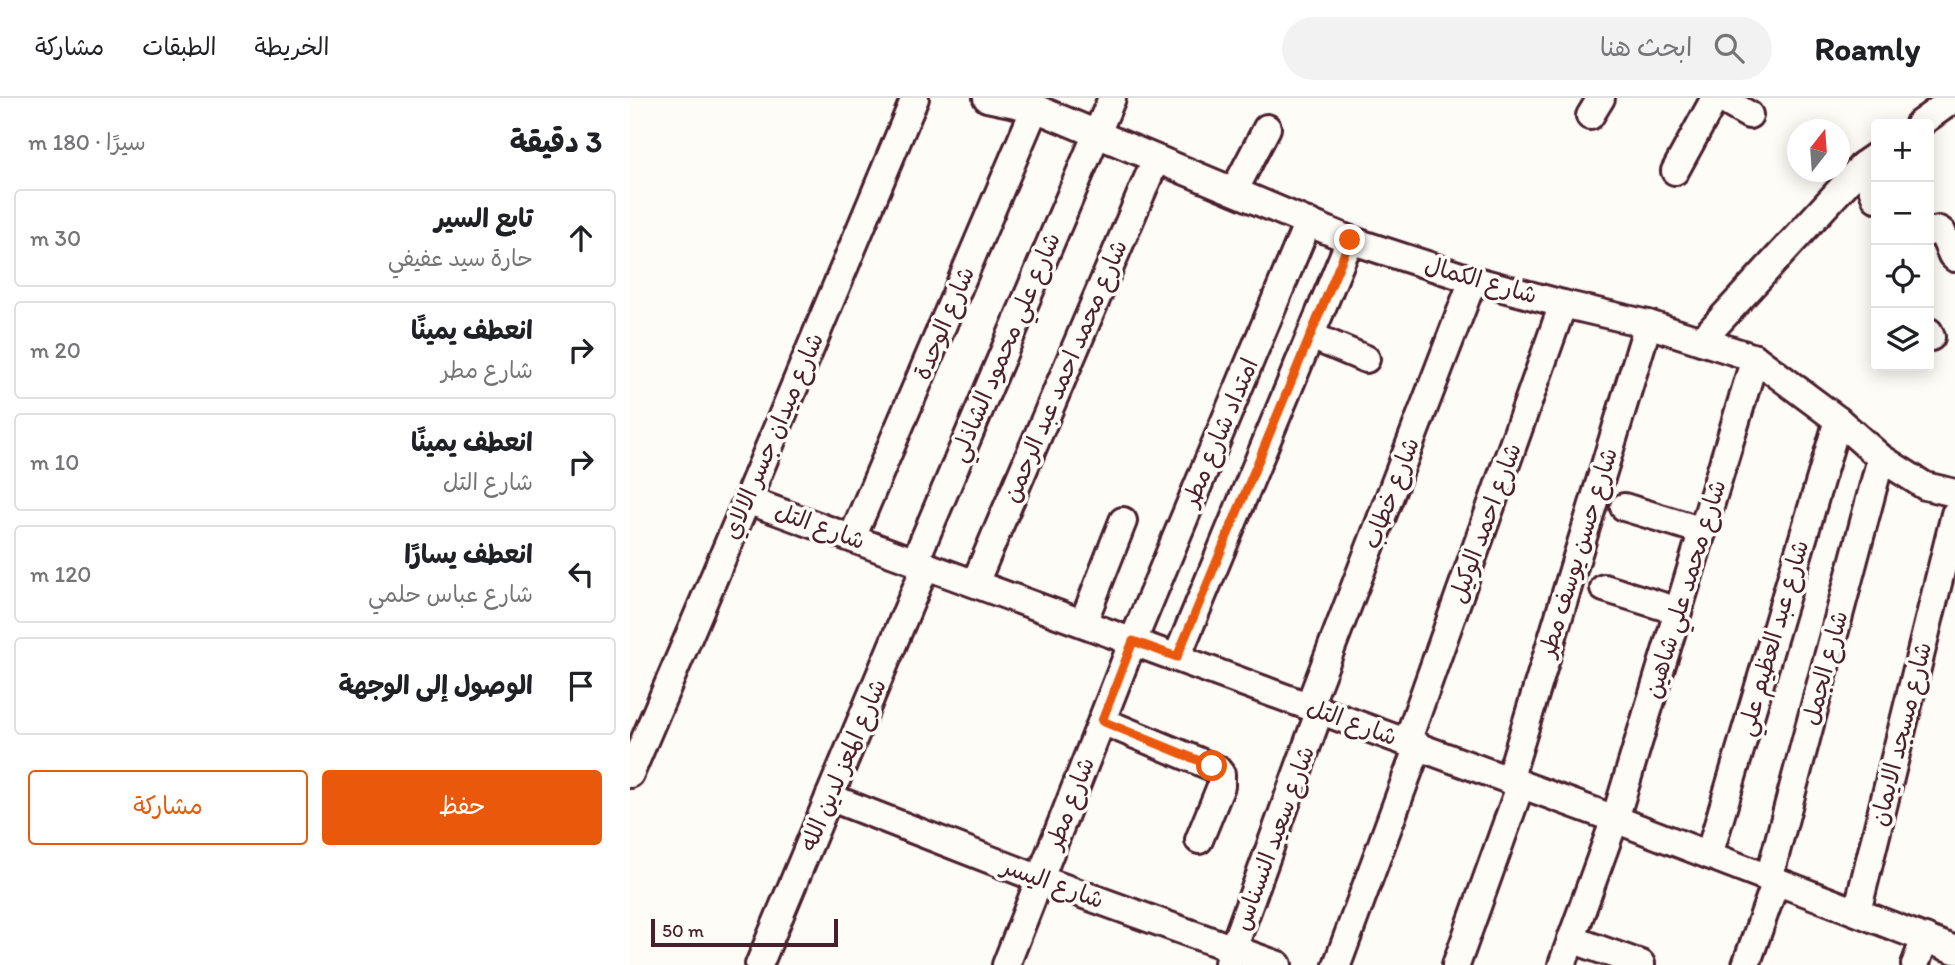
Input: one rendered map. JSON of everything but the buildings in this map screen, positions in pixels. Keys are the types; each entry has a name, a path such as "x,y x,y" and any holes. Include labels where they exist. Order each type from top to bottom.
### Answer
{"street":[{"name":"شارع ميدان جسر الالاي","path":"630,774 915,98"},
{"name":"شارع الكمال","path":"987,98 1035,108 1350,240 1473,280 1648,324 1755,358 1838,420 1881,458 1925,486 1955,493"},
{"name":"شارع علي محمود الشاذلي","path":"920,563 1095,133 1112,98"},
{"path":"1675,171 1718,98 1749,115"},
{"path":"1926,119 1955,98"},
{"name":"شارع الوحدة","path":"852,538 1035,108"},
{"path":"1234,191 1267,128"},
{"name":"شارع محمد احمد عبد الرحمن","path":"975,583 1156,159"},
{"path":"1870,160 1873,182"},
{"path":"1701,341 1870,160"},
{"name":"امتداد شارع مطر","path":"1133,641 1308,222"},
{"path":"1934,231 1942,232 1955,258"},
{"path":"1177,657 1350,240"},
{"name":"شارع خطاب","path":"1314,708 1473,280"},
{"name":"شارع احمد الوكيل","path":"1337,965 1563,304"},
{"name":"شارع حسن يوسف مطر","path":"1456,965 1515,782 1648,324"},
{"path":"1311,336 1366,359"},
{"name":"شارع محمد علي شاهين","path":"1562,965 1615,819 1755,358"},
{"name":"شارع عبد العظيم علي","path":"1709,855 1838,420"},
{"name":"شارع الجمل","path":"1746,965 1772,879 1881,458"},
{"name":"شارع التل","path":"747,500 1615,819 1924,938 1953,941"},
{"path":"1624,507 1703,531"},
{"name":"شارع مسجد الايمان","path":"1857,912 1955,514"},
{"path":"1083,623 1123,522"},
{"name":"شارع المعز لدين الله","path":"759,965 829,797 920,563"},
{"path":"1604,588 1678,611"},
{"name":"شارع مطر","path":"1006,965 1133,641"},
{"name":"شارع سعيد النسناس","path":"1230,957 1314,708"},
{"path":"1102,721 1217,769 1222,780 1221,786 1199,840"},
{"name":"شارع اليسر","path":"829,797 1230,957 1278,965"},
{"path":"1915,965 1924,938"},
{"path":"1572,939 1641,964"}],"route":[{"path":"1212,766 1102,721 1133,641 1177,657 1350,240"}]}
